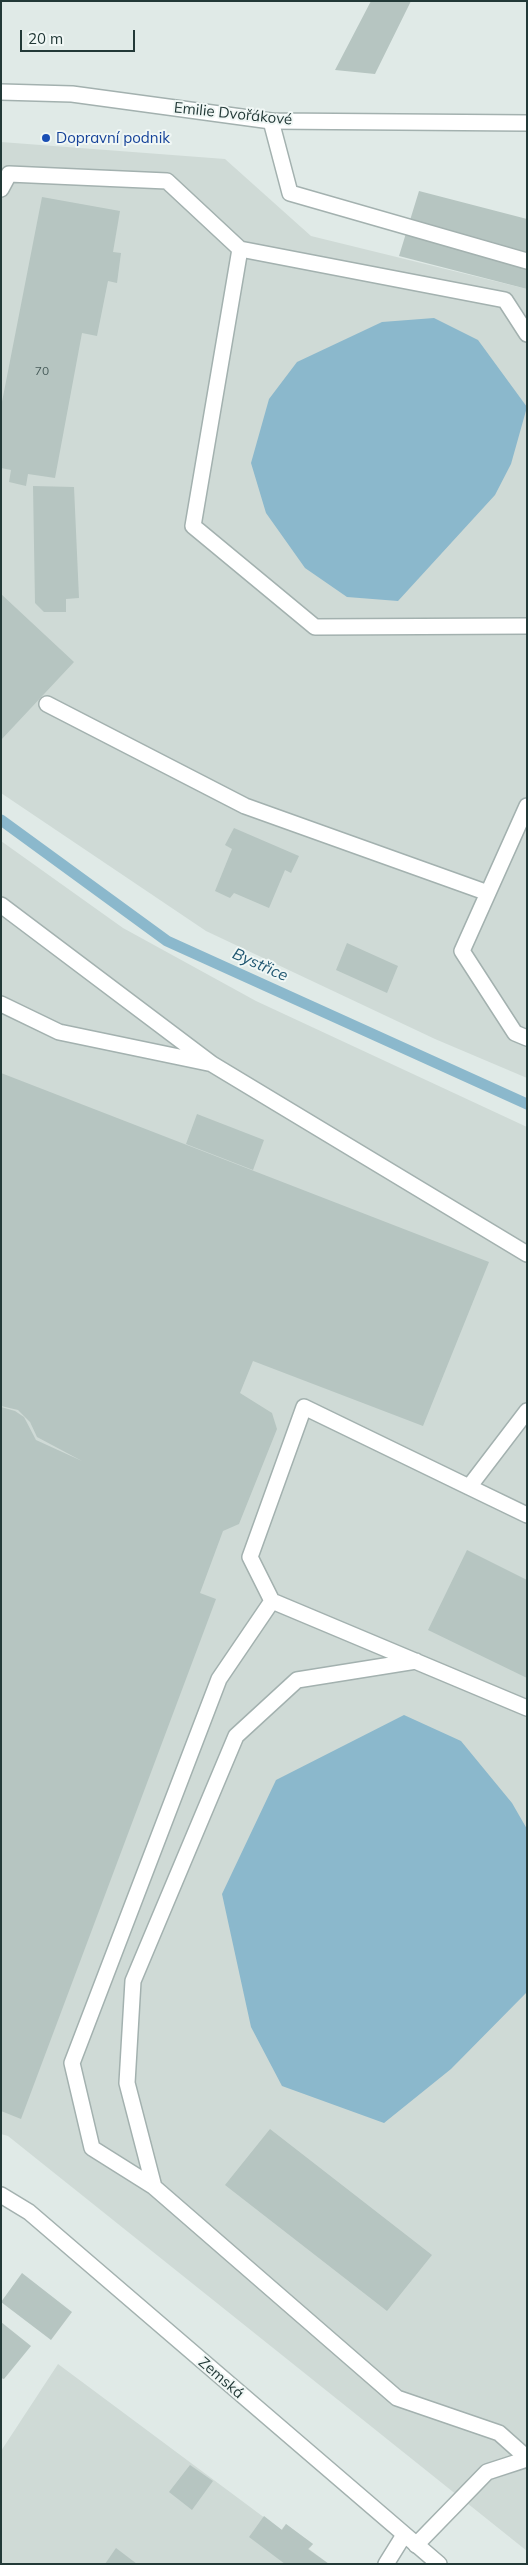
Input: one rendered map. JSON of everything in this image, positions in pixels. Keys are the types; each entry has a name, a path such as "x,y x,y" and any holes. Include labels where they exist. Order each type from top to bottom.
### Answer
{"street":[{"name":"Emilie Dvořákové","path":"1,92 72,94 271,121 527,123"},
{"path":"271,121 290,193 409,225 527,261"},
{"path":"1,189 9,174 167,181 240,250 505,300 527,334"},
{"path":"240,250 193,526 315,627 527,626"},
{"path":"47,704 245,806 488,892"},
{"path":"527,806 462,951 515,1034 527,1038"},
{"path":"1,905 212,1064 527,1254"},
{"path":"1,1004 59,1032 212,1064"},
{"path":"527,1515 304,1407 250,1558 272,1601 527,1708"},
{"path":"469,1487 527,1411"},
{"path":"272,1601 219,1679 72,2063 92,2148 154,2187 397,2398 499,2433 527,2459 488,2472 416,2545"},
{"path":"154,2187 127,2083 133,1981 236,1736 297,1680 416,1661"},
{"name":"Zemská","path":"1,2195 29,2212 439,2564"},
{"path":"386,2564 404,2535"}],"shaded area":[{"path":"1,142 225,159 311,236 527,289 527,1078 435,1039 206,931 1,793"},
{"path":"1,841 123,928 256,1001 527,1127 527,2551 8,2136 1,2134"},
{"path":"58,2364 281,2530 286,2524 313,2544 309,2549 329,2564 1,2564 1,2451"}],"water":[{"path":"434,318 478,340 527,407 511,464 495,495 398,601 347,597 305,568 266,513 251,463 269,399 297,362 382,322"},
{"path":"404,1715 461,1741 512,1803 527,1829 527,1992 451,2069 384,2123 282,2086 251,2027 222,1894 276,1780"}],"building":[{"path":"371,1 411,1 375,74 335,70"},
{"path":"419,191 527,219 527,289 399,256"},
{"path":"42,197 120,211 113,252 121,253 117,283 108,281 97,336 82,333 55,478 28,474 26,486 9,482 11,470 1,468 1,407"},
{"path":"33,486 74,487 79,598 66,599 66,612 44,612 35,603"},
{"path":"1,594 74,662 1,740"},
{"path":"234,828 299,856 291,873 285,870 269,908 234,893 230,898 215,891 232,849 225,845"},
{"path":"347,943 398,966 387,993 336,970"},
{"path":"1,1073 489,1262 423,1426 253,1361 240,1393 272,1413 277,1429 239,1524 223,1531 200,1593 216,1599 21,2119 1,2111 1,1407 15,1411 24,1417 36,1440 82,1461 37,1437 30,1422 18,1410 1,1406"},
{"path":"197,1114 264,1140 253,1170 186,1144"},
{"path":"467,1550 527,1580 527,1678 428,1630"},
{"path":"270,2129 432,2255 387,2311 225,2185"},
{"path":"22,2273 72,2312 51,2340 1,2302"},
{"path":"1,2322 31,2346 4,2379 1,2378"},
{"path":"190,2465 213,2481 192,2510 169,2492"},
{"path":"264,2516 282,2530 286,2524 313,2544 308,2549 329,2564 285,2564 249,2537"},
{"path":"116,2548 137,2564 105,2564"}],"waterway":[{"name":"Bystřice","path":"1,820 167,941 527,1104"}],"place":[{"name":"Dopravní podnik","path":"46,138"}]}
